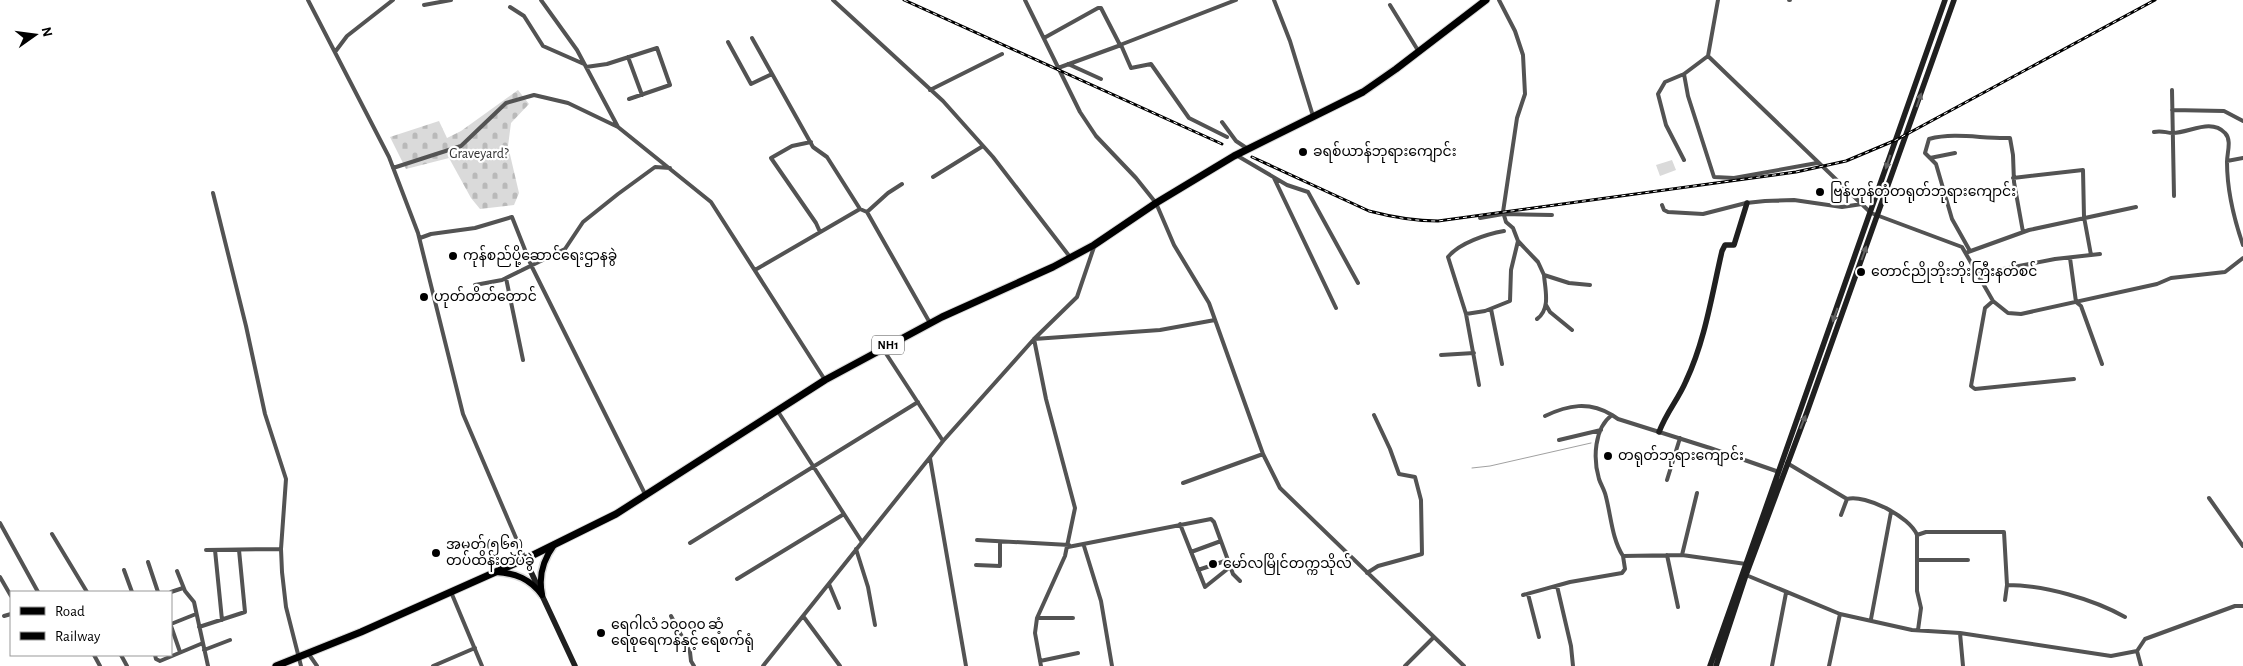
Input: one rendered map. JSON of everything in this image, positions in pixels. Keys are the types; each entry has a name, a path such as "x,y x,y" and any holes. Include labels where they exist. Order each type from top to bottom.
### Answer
{"highway":[{"name":"NH1","path":"276,666 525,559 616,514 825,380 930,323 1070,258 1094,245 1156,203 1236,155 1370,88 1486,0"}],"main road":[{"path":"1710,666 1945,0"},
{"path":"1716,666 1780,472 1787,464 1878,216 1954,0"},
{"path":"1659,432 1666,412 1686,381 1700,341 1722,251 1725,245 1734,245 1747,203"},
{"path":"542,595 540,577 545,560 554,545"},
{"path":"525,559 575,666"},
{"path":"495,572 510,573 530,581 542,595"}],"street":[{"path":"308,0 393,168 420,238 462,414 525,559"},
{"path":"335,52 348,36 393,0"},
{"path":"424,5 452,0"},
{"path":"541,0 577,50 618,127"},
{"path":"833,0 930,90 983,146 1070,258"},
{"path":"1025,0 1080,112 1096,136 1136,178 1156,203 1174,244 1209,303 1263,454 1280,488 1464,666"},
{"path":"1058,68 1236,0"},
{"path":"1274,0 1290,41 1313,116"},
{"path":"1499,0 1515,31 1523,55 1525,94 1517,118 1508,165 1503,214 1506,222 1513,228 1518,241 1538,262 1544,275 1546,305 1543,315 1537,319"},
{"path":"1684,160 1666,125 1658,94 1665,82 1684,74 1708,56 1718,0"},
{"path":"1390,5 1418,52"},
{"path":"510,7 524,16 543,46 585,65 607,64 657,48 670,85 629,99"},
{"path":"1044,38 1101,8 1131,68 1151,64 1189,118 1227,136"},
{"path":"752,38 813,147 827,157 860,209 867,212 930,323"},
{"path":"728,42 751,84 772,74"},
{"path":"930,90 1002,54"},
{"path":"1708,56 1871,213 1962,247 1968,252"},
{"path":"628,57 642,95"},
{"path":"1068,64 1101,79"},
{"path":"1684,74 1688,96 1714,177 1734,178 1817,163"},
{"path":"2172,90 2174,196"},
{"path":"393,168 461,146 506,103 534,95 568,103 618,127 711,202 825,380"},
{"path":"2172,110 2224,111 2243,121"},
{"path":"1222,122 1236,141 1248,149"},
{"path":"2154,132 2162,130 2172,134 2204,126 2222,130 2226,134 2232,205 2243,245"},
{"path":"2023,232 2013,178 2013,156 2010,138 1984,139 1960,135 1929,139 1925,153 1936,164 1952,219 1993,301 2008,313 2021,314 2157,284 2171,278 2225,272 2243,258"},
{"path":"811,142 792,146 771,158 816,223 820,232"},
{"path":"933,177 983,146"},
{"path":"1930,158 1955,153"},
{"path":"1236,155 1274,178 1308,192 1312,196 1358,283"},
{"path":"2227,161 2243,158"},
{"path":"475,285 506,278 531,264 565,249 583,222 655,167 670,168"},
{"path":"2013,178 2083,170 2084,218 2091,255"},
{"path":"1274,178 1336,308"},
{"path":"867,212 888,193 902,184"},
{"path":"212,193 246,326 265,414 286,479 281,549 286,607 301,666"},
{"path":"1662,205 1664,210 1668,212 1703,214 1747,203 1794,200 1842,207 1862,204"},
{"path":"1968,252 2023,232 2136,207"},
{"path":"755,270 860,209"},
{"path":"1480,218 1503,214 1552,215"},
{"path":"420,238 431,234 475,228 512,217 531,264 646,496"},
{"path":"1480,385 1466,314 1448,257 1456,250 1483,235 1504,231"},
{"path":"1466,314 1491,309 1510,301 1511,270 1518,241"},
{"path":"763,666 943,442 1034,339 1077,297 1094,245"},
{"path":"1978,274 2100,254"},
{"path":"2070,258 2076,302 2081,306 2102,364"},
{"path":"1544,275 1569,283 1590,285"},
{"path":"506,278 523,360"},
{"path":"1993,301 1985,308 1972,386 1975,389 2074,379"},
{"path":"1546,305 1550,312 1572,330"},
{"path":"1491,309 1502,364"},
{"path":"1034,339 1160,330 1215,320"},
{"path":"1034,339 1046,399 1075,508 1068,546 1037,618 1036,633 1041,663 1078,653"},
{"path":"883,348 943,442"},
{"path":"1442,354 1474,353"},
{"path":"690,543 918,402"},
{"path":"1545,416 1561,408 1578,405 1596,407 1618,419 1780,472"},
{"path":"777,410 862,542"},
{"path":"1367,573 1378,566 1422,554 1421,500 1415,477 1399,474 1374,415"},
{"path":"1522,595 1622,573 1624,569 1623,556 1616,541 1606,497 1599,478 1596,449 1604,422 1612,415"},
{"path":"1559,440 1601,430"},
{"path":"1667,480 1680,438"},
{"path":"1183,483 1263,454"},
{"path":"930,458 966,666"},
{"path":"1787,464 1847,499 1857,498 1869,501 1909,522 1917,535 1917,591 1921,608 1918,630"},
{"path":"1682,555 1697,493"},
{"path":"2210,498 2243,546"},
{"path":"1841,515 1847,499"},
{"path":"1871,619 1891,512"},
{"path":"737,579 844,514"},
{"path":"977,540 1084,546 1180,524 1211,519 1214,522 1233,574 1240,581"},
{"path":"0,523 37,591"},
{"path":"1180,524 1206,587 1230,567"},
{"path":"1917,535 1926,532 2004,532 2007,585 2005,600"},
{"path":"52,534 86,591"},
{"path":"1191,552 1221,541"},
{"path":"976,565 1000,566 1000,542"},
{"path":"1084,546 1101,601 1112,666"},
{"path":"206,550 281,549"},
{"path":"214,550 222,620"},
{"path":"199,627 244,613 239,550"},
{"path":"856,550 868,587 876,626"},
{"path":"1667,555 1678,607"},
{"path":"1623,556 1682,555 1746,564"},
{"path":"1198,570 1228,560"},
{"path":"1917,560 1968,560"},
{"path":"148,562 158,591"},
{"path":"124,570 132,591"},
{"path":"177,571 183,588 193,600 208,666"},
{"path":"1746,575 1840,614 1918,630 1960,633 2111,656 2137,651 2145,639 2236,606 2243,606"},
{"path":"0,577 10,594"},
{"path":"829,584 838,608"},
{"path":"2007,585 2026,586 2074,596 2104,606 2125,617"},
{"path":"1557,586 1571,646 1573,666"},
{"path":"172,592 183,588"},
{"path":"451,592 482,666"},
{"path":"1772,666 1786,593"},
{"path":"1528,594 1539,637"},
{"path":"4,616 10,614"},
{"path":"172,625 196,614"},
{"path":"1829,666 1840,614"},
{"path":"671,616 690,652 691,661 694,666"},
{"path":"803,616 840,666"},
{"path":"1037,618 1073,618"},
{"path":"172,628 180,652"},
{"path":"1960,633 1963,666"},
{"path":"1405,666 1434,637"},
{"path":"204,650 230,640"},
{"path":"172,656 203,643"},
{"path":"433,666 475,648"},
{"path":"2137,651 2141,666"},
{"path":"308,653 317,666"},
{"path":"155,656 156,659 160,661 171,656"}],"green space":[{"name":"Graveyard?","path":"518,90 529,104 511,123 508,146 519,193 514,205 480,209 471,198 449,158 406,169 390,137 439,121 447,138 461,131"},
{"path":"1672,160 1676,170 1660,176 1656,165"}],"waterway":[{"path":"1472,468 1490,466 1591,443"}],"railway":[{"path":"904,0 1222,144"},
{"path":"1252,157 1369,211 1429,221 1796,172 1846,161 1896,140 2155,0"}],"place":[{"name":"ခရစ်ယာန်ဘုရားကျောင်း","path":"1303,152"},
{"name":"ဗြန်ဟုန်တုံတရုတ်ဘုရားကျောင်း","path":"1820,192"},
{"name":"ကုန်စည်ပို့ဆောင်ရေးဌာနခွဲ","path":"453,256"},
{"name":"တောင်ညိုဘိုးဘိုးကြီးနတ်စင်","path":"1861,272"},
{"name":"ဟုတ်တိတ်တောင်","path":"424,297"},
{"name":"တရုတ်ဘုရားကျောင်း","path":"1608,456"},
{"name":"အမှတ်(၅၆၅) တပ်ထိန်းတပ်ခွဲ","path":"436,553"},
{"name":"မော်လမြိုင်တက္ကသိုလ်","path":"1213,564"},
{"name":"ရေဂါလံ ၁၀၀၀၀ ဆံ့ ရေစုရေကန်နှင့် ရေစက်ရုံ","path":"601,633"}]}
